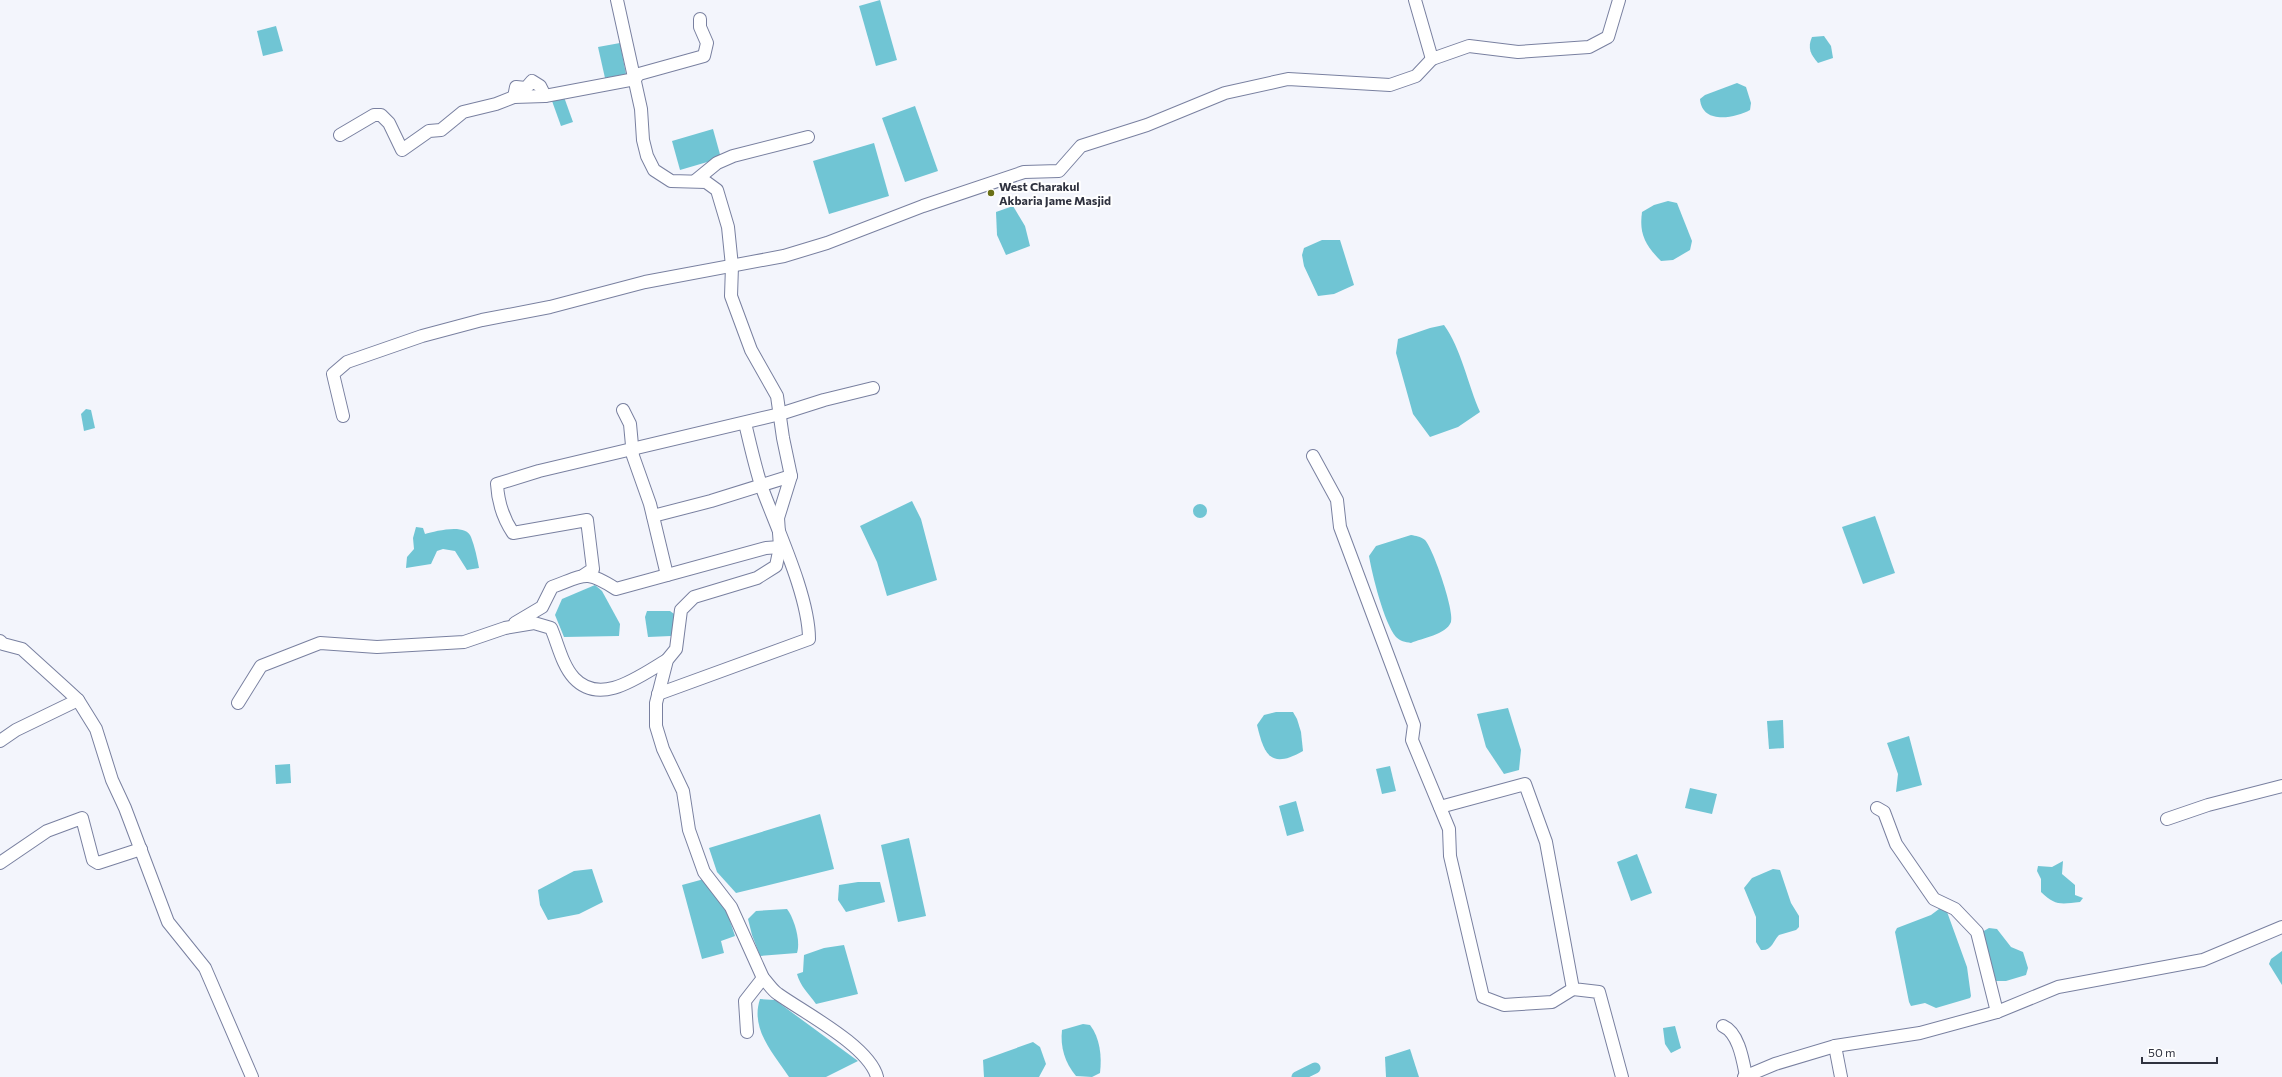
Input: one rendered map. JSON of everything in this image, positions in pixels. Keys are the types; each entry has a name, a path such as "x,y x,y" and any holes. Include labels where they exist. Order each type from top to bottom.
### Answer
{"street":[{"path":"238,703 261,666 320,643 377,646 464,642 505,628 534,623 544,624 551,628 564,662 574,678 588,689 612,690 667,660 676,649 681,610 687,602 694,598 757,578 776,566 780,547 778,518 791,476 777,396 751,350 731,296 732,266 728,227 717,190 706,182 671,181 654,170 647,156 643,140 641,109 617,0"},
{"path":"1415,0 1432,59"},
{"path":"343,416 333,374 347,362 422,336 475,322 550,307 645,282 784,256 807,250 923,206 1024,172 1059,171 1081,146 1147,125 1224,93 1288,79 1390,85 1416,76 1432,59 1469,46 1518,52 1589,47 1608,37 1618,0"},
{"path":"340,135 374,115 381,115 389,123 402,150 429,131 441,130 463,112 496,104 514,97 545,96 635,79 639,74 704,56 707,43 700,27 700,19"},
{"path":"695,181 717,163 733,156 808,137"},
{"path":"505,628 542,607 552,587 584,575 593,569 587,520 513,534 505,522 498,499 497,484 539,471 745,423 824,400 874,388"},
{"path":"623,410 630,424 632,456 653,516 667,576"},
{"path":"658,694 808,639 809,629 800,596 761,485 745,423"},
{"path":"1313,456 1337,500 1340,528 1414,725 1412,740 1449,829 1450,856 1483,997 1504,1005 1552,1002 1573,989 1599,992 1622,1077"},
{"path":"653,516 711,501 791,476"},
{"path":"584,575 596,576 616,589 766,548 780,547"},
{"path":"0,641 3,644 22,649 78,700 96,729 103,746 112,780 141,849 168,922 205,968 252,1077"},
{"path":"667,660 658,694 656,726 683,792 689,830 704,872 731,907 763,978 776,993 802,1008 856,1047 876,1070 877,1077"},
{"path":"0,741 16,730 78,700"},
{"path":"1440,807 1525,784 1546,842 1573,989"},
{"path":"2167,819 2208,805 2282,786"},
{"path":"1877,808 1884,812 1896,844 1934,900 1955,909 1977,932 1997,1012"},
{"path":"0,863 47,831 82,818 93,860 98,863 141,849"},
{"path":"1723,1026 1729,1028 1741,1052 1745,1077 1775,1064 1835,1046 1920,1033 1997,1012 2058,986 2203,960 2282,927"},
{"path":"747,1032 745,1001 763,978"},
{"path":"1835,1046 1841,1077"}],"water":[{"path":"880,0 897,60 876,66 859,6"},
{"path":"276,26 283,51 263,56 257,31"},
{"path":"1824,36 1831,46 1833,58 1818,63 1810,51 1810,45 1812,37"},
{"path":"620,43 626,74 605,78 598,47"},
{"path":"1737,83 1746,87 1751,103 1750,110 1728,117 1720,117 1707,113 1702,107 1700,99 1705,95"},
{"path":"564,97 573,122 561,126 552,101"},
{"path":"915,106 938,171 905,182 882,118"},
{"path":"713,129 721,158 680,170 672,141"},
{"path":"874,143 889,196 829,214 813,161"},
{"path":"1668,201 1677,203 1692,241 1690,250 1673,260 1661,261 1644,239 1641,220 1642,212 1654,205"},
{"path":"1013,206 1025,226 1030,246 1006,255 997,235 996,212"},
{"path":"1322,240 1340,240 1354,285 1334,294 1318,296 1304,266 1302,255 1304,248"},
{"path":"1444,325 1450,334 1460,356 1480,412 1458,427 1430,437 1413,414 1396,353 1398,339 1430,328"},
{"path":"86,409 91,410 95,428 84,431 81,414"},
{"path":"912,501 921,519 937,580 887,596 877,562 860,526"},
{"path":"1197,504 1203,504 1207,508 1207,514 1203,518 1197,518 1193,514 1193,508"},
{"path":"1875,516 1895,573 1863,584 1842,527"},
{"path":"416,527 423,528 425,534 450,529 463,530 468,533 474,545 479,568 467,570 455,551 443,549 437,551 431,564 406,568 407,557 414,549 413,538"},
{"path":"1411,535 1418,536 1425,540 1429,545 1447,594 1450,606 1451,622 1439,633 1411,643 1405,642 1396,637 1387,621 1379,598 1369,556 1376,546"},
{"path":"595,585 602,591 620,624 619,636 564,637 555,615 562,599"},
{"path":"647,611 670,611 677,616 671,636 648,637 645,617"},
{"path":"1508,708 1521,750 1519,770 1504,774 1486,747 1477,714"},
{"path":"1276,712 1293,712 1297,719 1301,732 1303,751 1292,757 1276,759 1270,756 1262,744 1257,725 1264,715"},
{"path":"1783,720 1784,748 1769,749 1767,721"},
{"path":"1909,736 1922,785 1896,792 1898,774 1887,743"},
{"path":"290,764 291,783 276,784 275,765"},
{"path":"1390,766 1396,791 1382,794 1376,769"},
{"path":"1690,788 1717,794 1712,814 1685,808"},
{"path":"1296,801 1304,831 1287,836 1279,806"},
{"path":"820,814 834,869 736,893 717,872 709,848"},
{"path":"909,838 926,916 898,922 881,845"},
{"path":"1637,854 1652,893 1631,901 1617,862"},
{"path":"2063,861 2062,874 2075,885 2075,895 2083,898 2080,902 2054,902 2041,892 2041,879 2037,871 2038,866 2052,867"},
{"path":"592,869 603,902 579,914 548,920 540,905 538,890 574,871"},
{"path":"1773,869 1780,870 1791,903 1799,916 1799,927 1796,930 1779,935 1768,949 1761,950 1756,942 1756,917 1744,888 1752,878"},
{"path":"704,879 727,912 735,936 721,941 724,953 702,959 682,885"},
{"path":"858,882 880,882 885,902 846,912 838,900 839,885"},
{"path":"787,909 796,930 798,942 797,953 760,956 748,919 756,911"},
{"path":"1939,909 1946,909 1967,967 1971,996 1970,998 1936,1008 1925,1003 1911,1006 1895,932 1897,928 1931,915"},
{"path":"1989,928 1997,929 2011,947 2023,952 2028,968 2026,975 2006,981 1996,981 1982,932"},
{"path":"844,945 858,994 816,1004 802,986 797,974 803,972 804,955 824,948"},
{"path":"2282,951 2282,985 2269,964 2271,959"},
{"path":"760,999 775,1000 858,1061 826,1077 789,1077 770,1050 761,1031 758,1020"},
{"path":"1083,1024 1090,1025 1100,1048 1100,1073 1092,1077 1076,1076 1066,1060 1063,1049 1062,1030"},
{"path":"1675,1026 1681,1048 1671,1053 1665,1044 1663,1028"},
{"path":"1033,1042 1040,1047 1046,1064 1039,1077 984,1077 983,1060"},
{"path":"1410,1049 1419,1077 1386,1077 1385,1057"}],"waterway":[{"path":"1297,1077 1315,1068"}],"place":[{"name":"West Charakul Akbaria Jame Masjid","path":"991,193"}]}
